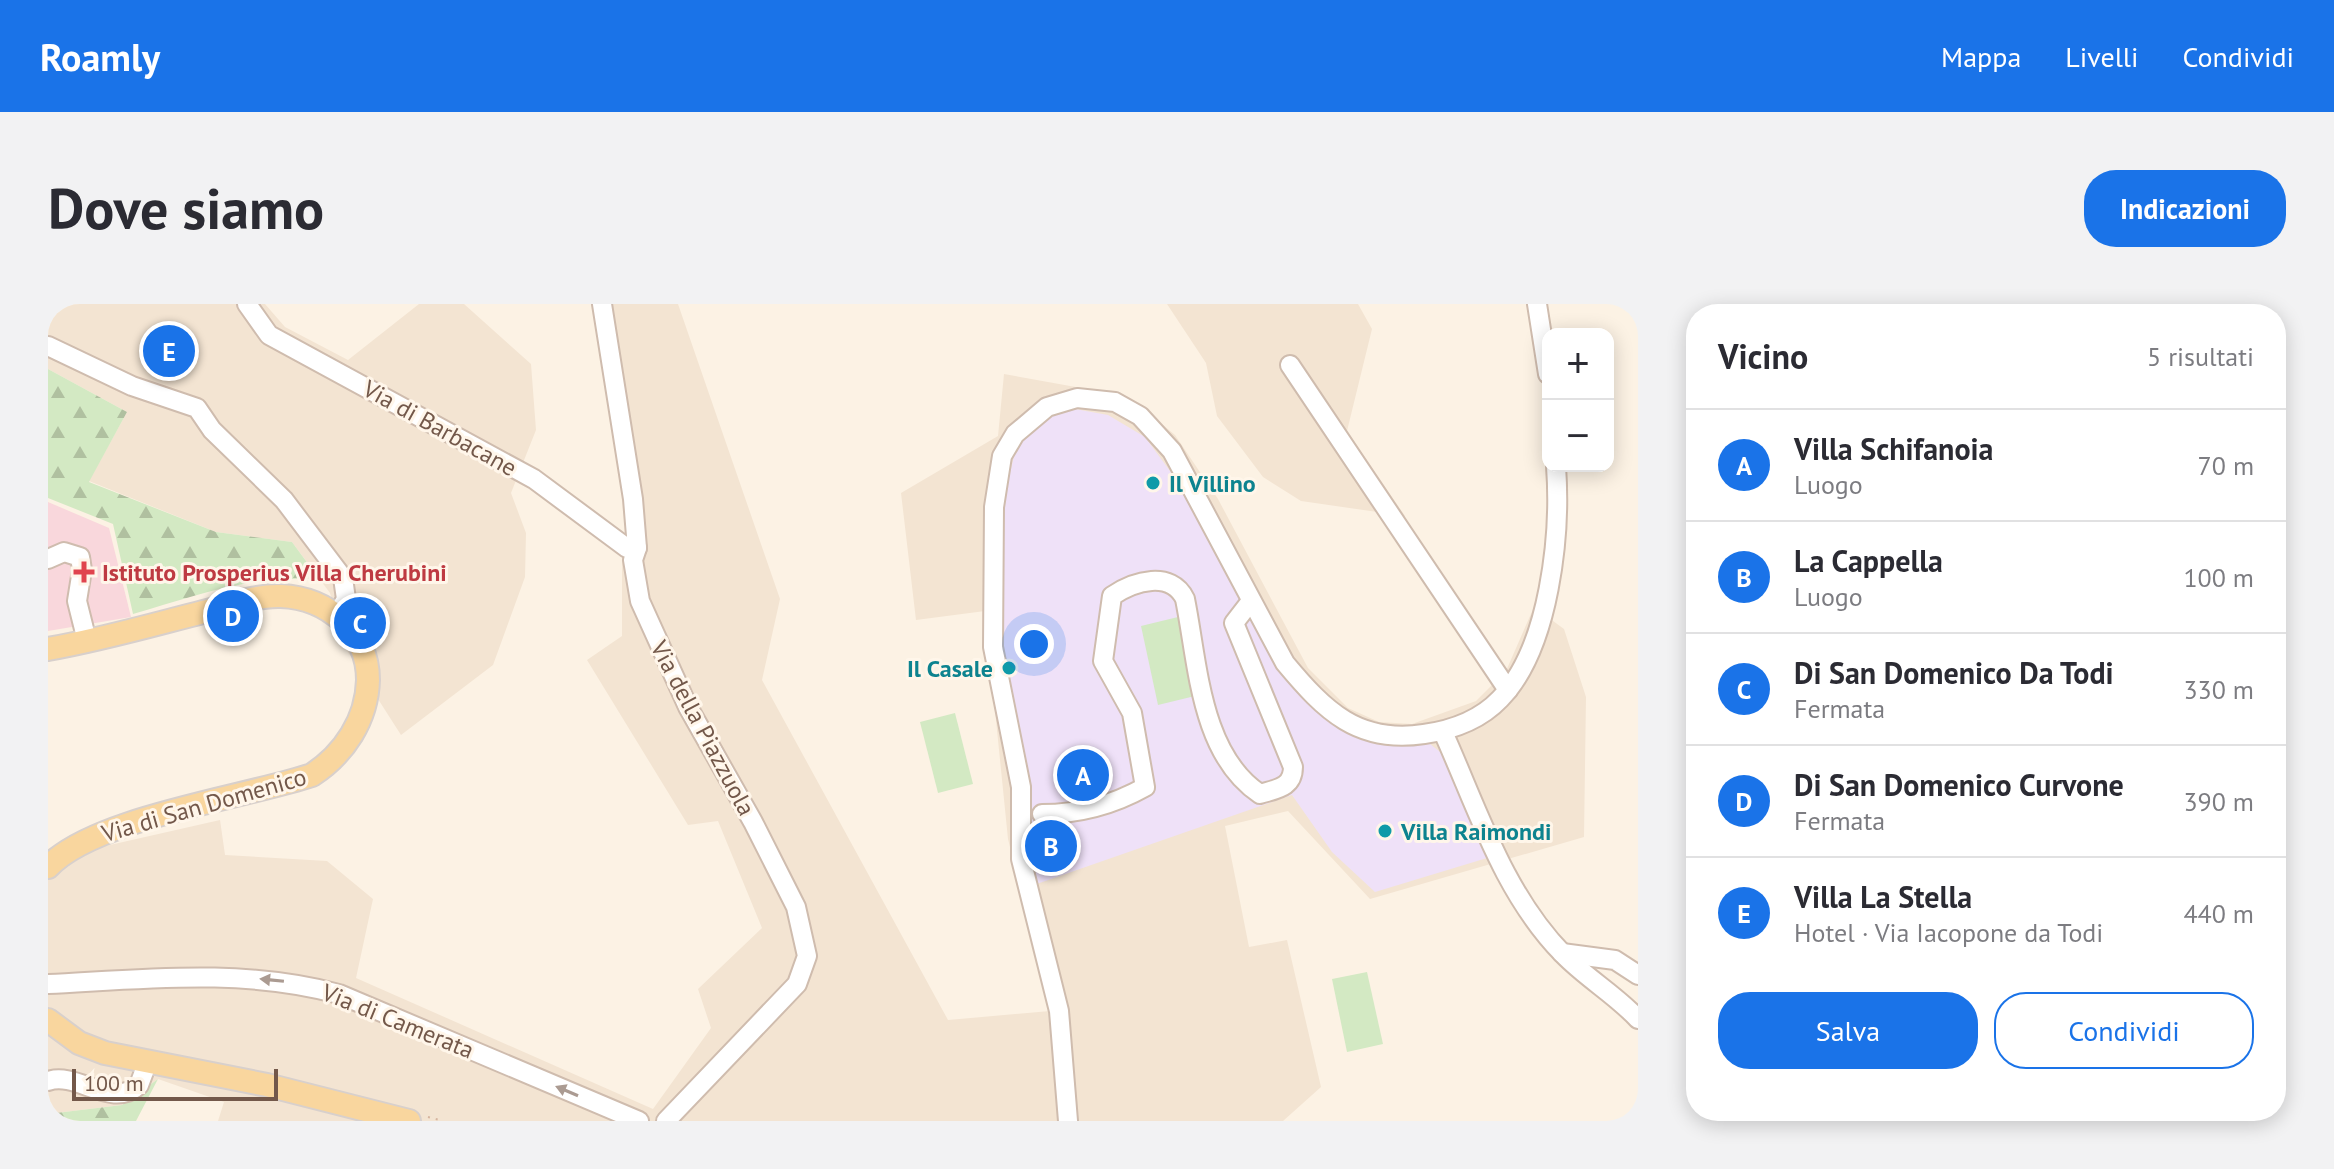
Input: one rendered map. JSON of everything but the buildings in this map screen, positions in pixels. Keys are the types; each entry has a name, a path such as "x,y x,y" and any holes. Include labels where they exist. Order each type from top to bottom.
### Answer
{"main road":[{"name":"Via di San Domenico","path":"48,649 275,596 307,601 336,616 361,643 368,665 368,694 347,744 332,762 312,775 117,828 75,845 48,867"},
{"path":"48,1020 79,1043 105,1053 366,1107 409,1121"}],"street":[{"name":"Via di Barbacane","path":"247,304 269,335 534,479 627,548 637,548"},
{"name":"Via della Piazzuola","path":"602,304 633,499 637,548 633,560 640,601 688,707 796,907 806,941 805,970 797,984 666,1121"},
{"path":"1537,304 1542,336"},
{"path":"48,346 132,386 185,402 205,415 212,430 284,500 343,578 346,599 336,616"},
{"path":"1290,365 1508,690"},
{"path":"1068,1121 1059,1011 1021,859 1021,787 993,647 994,507 1007,445 1036,413 1077,398 1115,402 1140,416 1158,431 1172,451 1285,663 1311,694 1346,722 1363,730 1400,738 1443,732 1470,721 1508,690 1537,633 1550,577 1557,524 1556,472"},
{"path":"48,559 64,552 80,557 82,570 77,601 87,641"},
{"path":"1042,814 1068,814 1121,801 1145,787 1132,713 1103,661 1112,596 1148,582 1168,582 1179,587 1185,599 1212,728 1227,760 1260,794 1286,785 1293,777 1293,767 1234,623 1251,601"},
{"path":"1443,732 1490,844 1531,913 1562,953 1638,1019"},
{"path":"1562,953 1615,960 1638,975"},
{"name":"Via di Camerata","path":"48,984 229,975 314,987 339,994 639,1121"},
{"path":"48,1081 71,1081 120,1094 139,1085 148,1061"},
{"path":"685,1121 686,1098"}],"shaded area":[{"path":"48,304 265,304 285,327 348,360 419,304 464,304 531,364 536,430 511,493 526,533 525,577 493,665 401,735 346,649 330,593 292,542 216,532 89,481 127,412 48,369"},
{"path":"592,304 678,304 780,599 762,680 948,1020 1050,1011 1008,839 985,611 916,620 901,493 998,436 1004,374 1109,393 1140,406 1175,435 1218,499 1308,668 1348,708 1379,722 1412,724 1476,701 1506,671 1534,607 1564,629 1586,697 1584,837 1370,899 1288,811 1225,826 1249,947 1287,940 1321,1087 1283,1121 218,1121 224,1102 158,1079 122,1105 48,1114 48,852 101,847 220,820 225,855 327,861 373,899 356,978 653,1109 711,1028 698,989 762,928 718,821 688,825 587,660 622,636 622,563 631,526"},
{"path":"1167,304 1358,304 1372,329 1347,431 1405,516 1301,501 1263,477 1217,416 1206,363"},
{"path":"1075,409 1108,415 1145,437 1181,486 1301,694 1325,719 1360,739 1386,744 1425,740 1444,755 1487,858 1375,892 1332,852 1292,795 1031,886 1029,789 1015,711 997,645 1006,490 1014,456 1030,428 1048,416"},
{"name":"Istituto Prosperius Villa Cherubini","path":"48,502 109,528 131,617 48,631"}],"green space":[{"path":"48,369 127,412 89,482 216,532 292,542 320,580 249,583 202,593 133,614 113,524 48,498"},
{"path":"1178,617 1195,696 1158,705 1141,626"},
{"path":"955,713 973,784 938,793 920,722"},
{"path":"1367,972 1383,1044 1347,1052 1332,979"},
{"path":"158,1079 136,1121 48,1121 48,1114 122,1105"}],"place":[{"name":"Villa La Stella","path":"169,351"},
{"name":"Il Villino","path":"1153,483"},
{"name":"Istituto Prosperius Villa Cherubini","path":"84,572"},
{"name":"Di San Domenico Curvone","path":"233,616"},
{"name":"Di San Domenico Da Todi","path":"360,623"},
{"name":"Il Casale","path":"1009,668"},
{"name":"Villa Schifanoia","path":"1083,775"},
{"name":"Villa Raimondi","path":"1385,831"},
{"name":"La Cappella","path":"1051,846"}]}
